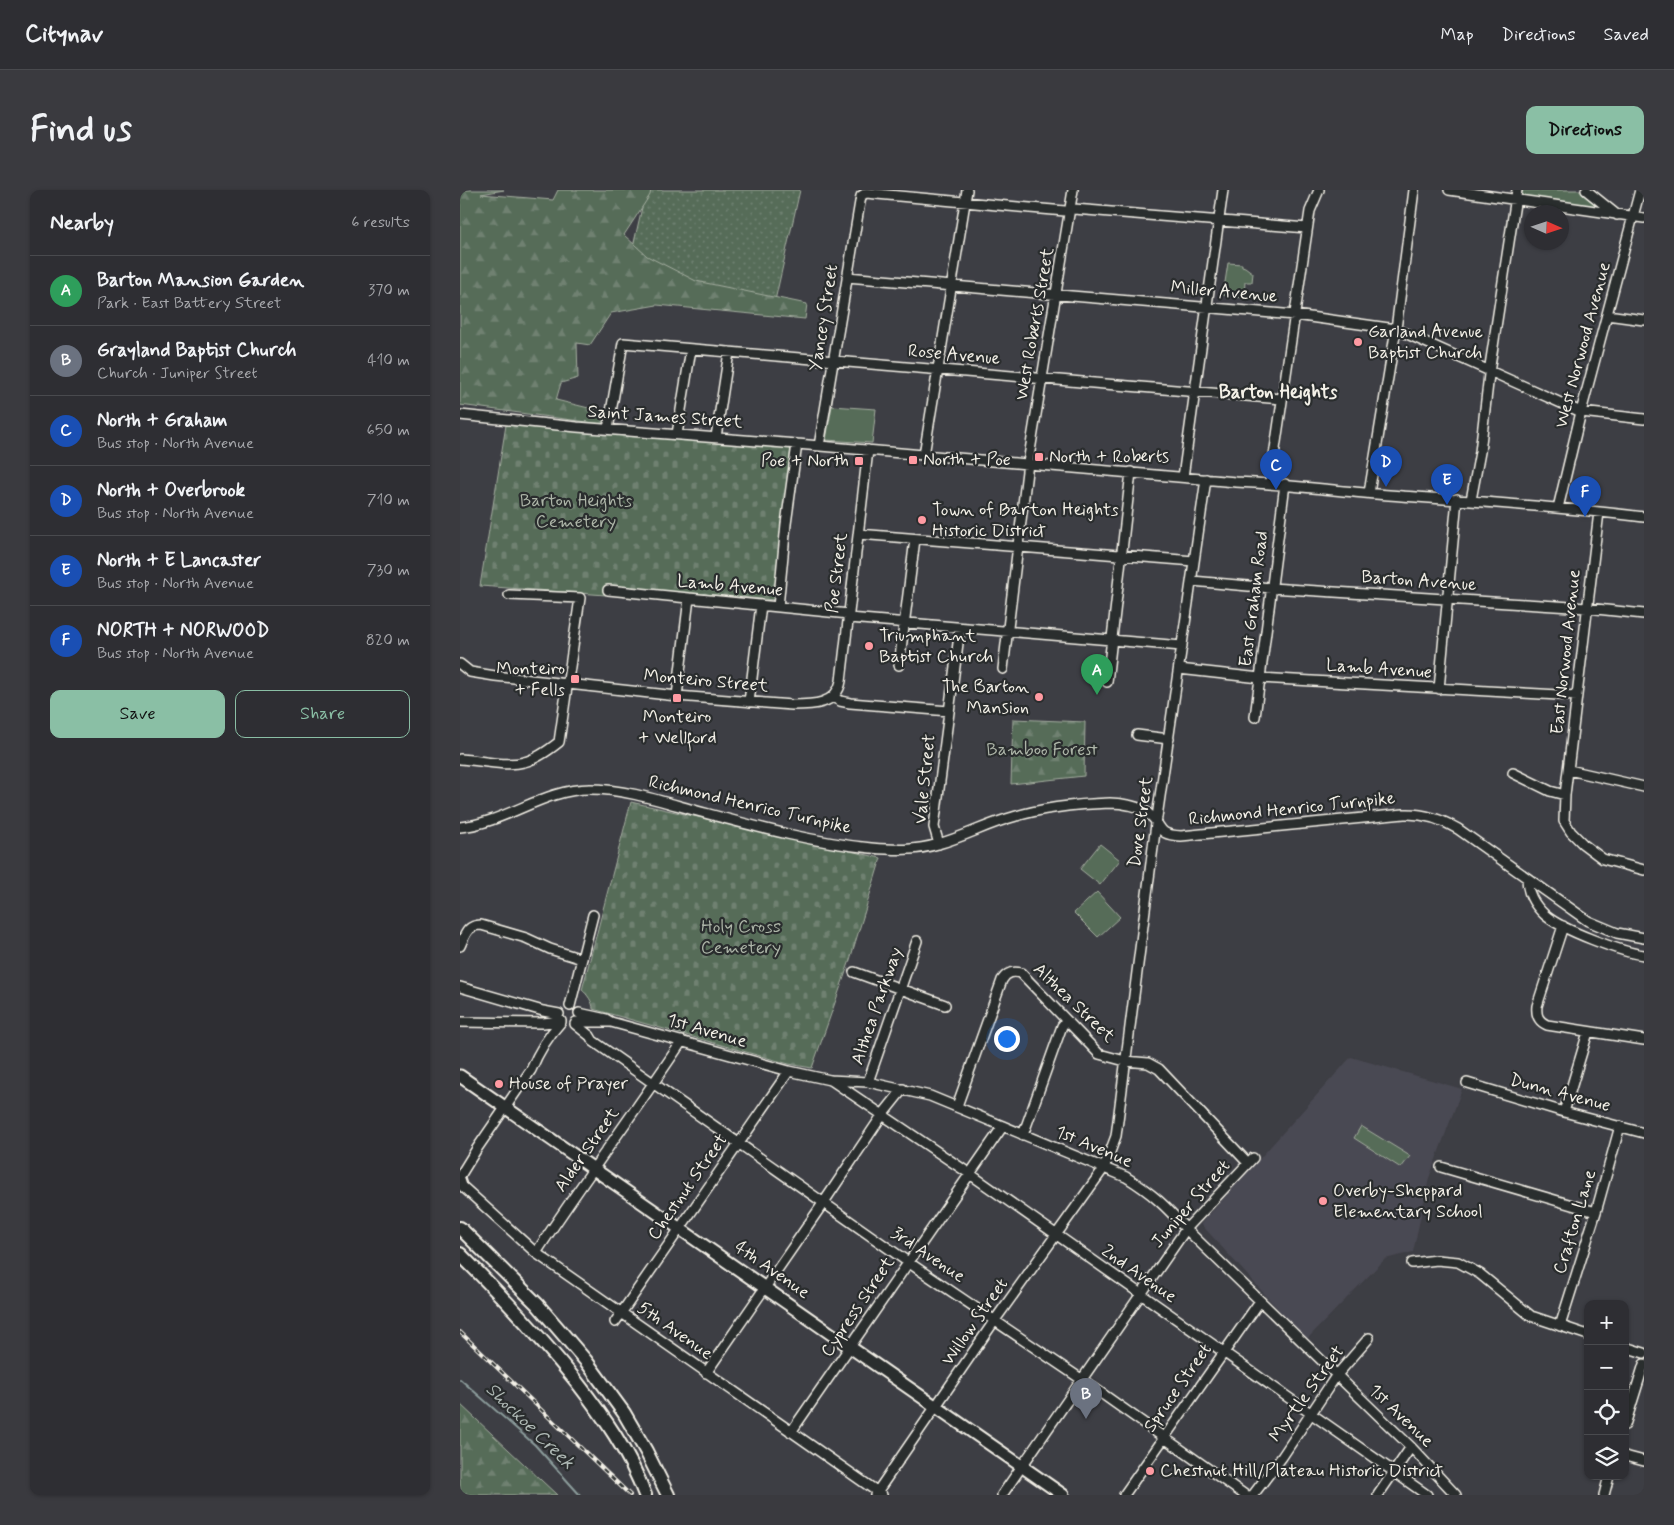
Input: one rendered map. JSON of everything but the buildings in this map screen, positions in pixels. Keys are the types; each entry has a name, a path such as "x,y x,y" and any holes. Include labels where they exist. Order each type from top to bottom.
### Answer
{"highway":[{"path":"460,1228 537,1304 586,1362 624,1413 668,1495"},
{"path":"460,1254 545,1342 602,1414 632,1463 645,1495"}],"main road":[{"name":"4th Avenue","path":"460,1076 1063,1495"}],"street":[{"path":"924,455 967,190"},
{"name":"West Roberts Street","path":"1003,670 1028,463 1073,190"},
{"path":"1183,477 1223,190"},
{"path":"1270,484 1310,212 1319,190"},
{"path":"1369,493 1396,329 1414,190"},
{"path":"1449,190 1644,218"},
{"path":"1471,500 1480,452 1490,370 1517,190"},
{"path":"1586,190 1618,215"},
{"name":"West Norwood Avenue","path":"1558,508 1606,315 1640,190"},
{"name":"Yancey Street","path":"819,446 861,196 866,193 965,202"},
{"path":"965,202 1308,228"},
{"name":"Miller Avenue","path":"847,277 1295,315 1396,329 1581,412 1644,419"},
{"path":"1606,315 1644,320"},
{"name":"Rose Avenue","path":"608,429 623,343 1282,399"},
{"path":"677,434 691,349"},
{"path":"716,437 729,352"},
{"name":"Saint James Street","path":"460,415 608,429 1284,484 1369,493 1471,500 1644,517"},
{"path":"778,607 786,524 797,444"},
{"name":"Poe Street","path":"832,697 840,687 868,450"},
{"path":"1107,682 1132,472"},
{"name":"Dove Street","path":"1104,1168 1116,1136 1156,824 1170,739 1206,479"},
{"name":"East Graham Road","path":"1255,717 1284,484"},
{"path":"1439,689 1449,600 1457,499"},
{"name":"East Norwood Avenue","path":"1598,512 1565,795 1564,821 1570,832 1603,859 1644,870"},
{"path":"858,534 1194,561"},
{"path":"899,665 915,539"},
{"name":"Barton Avenue","path":"1192,581 1270,588 1587,608 1644,614"},
{"name":"Lamb Avenue","path":"608,590 761,605 960,628 1182,646"},
{"path":"460,758 512,764 525,762 545,752 558,742 580,598 509,595"},
{"path":"677,696 689,598"},
{"path":"749,702 761,605"},
{"name":"Vale Street","path":"939,844 934,827 960,628"},
{"name":"Monteiro Street","path":"460,664 470,672 495,676 677,696 810,705 827,701 832,697"},
{"name":"Lamb Avenue","path":"1179,669 1260,678 1577,696"},
{"path":"832,697 840,701 949,711"},
{"path":"1137,735 1170,739"},
{"path":"1569,770 1644,787"},
{"path":"1513,773 1550,791 1565,795"},
{"name":"Richmond Henrico Turnpike","path":"460,827 490,821 558,794 590,789 657,800 821,842 902,850 939,844 1022,814 1100,804 1117,803 1134,806 1149,814 1164,834 1187,836 1404,814 1425,815 1446,822 1458,829 1588,921 1617,933 1644,938"},
{"path":"1527,878 1528,890 1533,900 1544,914 1562,926 1614,948 1644,955"},
{"path":"460,1176 531,1070 536,1066 566,1018 593,915"},
{"path":"460,946 470,928 480,925 526,938 550,949 582,959"},
{"path":"1562,926 1537,1006 1537,1015 1542,1023 1644,1040"},
{"name":"Althea Parkway","path":"868,1082 917,941"},
{"name":"Althea Street","path":"957,1106 1005,976 1015,971 1021,973 1098,1054 1148,1064 1159,1069 1250,1161"},
{"path":"854,972 945,1004"},
{"path":"460,987 566,1018"},
{"name":"1st Avenue","path":"566,1018 575,1008 579,1012 606,1018 611,1022"},
{"path":"460,1022 543,1023 566,1018"},
{"name":"1st Avenue","path":"566,1018 611,1022 789,1071 830,1080 868,1082 930,1096 1126,1177 1148,1190 1410,1447 1456,1495"},
{"name":"3rd Avenue","path":"566,1018 583,1038 593,1041 1245,1495"},
{"path":"1023,1135 1062,1026 1066,1021"},
{"path":"1564,1112 1588,1032"},
{"name":"Alder Street","path":"536,1253 654,1084 682,1040"},
{"name":"Chestnut Street","path":"615,1322 789,1071"},
{"name":"2nd Avenue","path":"830,1080 970,1174 1427,1495"},
{"name":"Dunn Avenue","path":"1467,1083 1564,1112 1644,1133"},
{"path":"706,1373 883,1114 903,1089"},
{"name":"Cypress Street","path":"791,1432 1003,1126"},
{"name":"Crafton Lane","path":"1560,1326 1596,1212 1620,1126"},
{"name":"Juniper Street","path":"1002,1495 1139,1294 1186,1229 1250,1161"},
{"path":"1441,1167 1596,1212"},
{"name":"Willow Street","path":"878,1494 936,1405 1104,1168"},
{"name":"5th Avenue","path":"460,1180 462,1186 536,1253 878,1494"},
{"path":"1412,1263 1437,1260 1458,1262 1480,1274 1531,1316 1584,1334"},
{"name":"Spruce Street","path":"1124,1495 1260,1301"},
{"name":"Myrtle Street","path":"1253,1495 1282,1457 1336,1376 1370,1338"},
{"path":"1629,1348 1644,1353"},
{"path":"1629,1412 1644,1364"},
{"path":"1378,1495 1410,1447"},
{"path":"1629,1457 1644,1461"},
{"path":"1604,1495 1608,1480"}],"shaded area":[{"name":"Overby-Sheppard Elementary School","path":"1351,1057 1462,1089 1429,1178 1413,1252 1385,1259 1306,1340 1201,1224"}],"green space":[{"path":"460,190 504,190 481,194 553,200 558,190 651,190 650,195 624,235 647,256 696,281 807,304 805,319 657,305 611,313 590,345 577,343 578,378 561,383 556,400 605,412 602,424 460,405"},
{"path":"646,190 800,190 774,305 622,295"},
{"path":"1521,190 1580,190 1596,204 1593,207 1523,197 1520,194"},
{"path":"1228,263 1242,264 1242,266 1253,273 1252,282 1245,282 1244,298 1223,295"},
{"path":"832,406 876,409 872,443 826,440"},
{"name":"Barton Heights Cemetery","path":"506,425 791,447 775,600 608,586 606,595 480,586"},
{"name":"Bamboo Forest","path":"1013,719 1085,722 1084,776 1011,784"},
{"name":"Holy Cross Cemetery","path":"631,802 881,858 849,963 812,1068 789,1064 593,1009 589,998 582,990"},
{"path":"1100,844 1120,860 1100,885 1080,869"},
{"path":"1097,892 1120,917 1098,937 1074,913"},
{"path":"1361,1126 1410,1156 1401,1168 1354,1138"},
{"path":"460,1404 557,1495 460,1495"}],"waterway":[{"name":"Shockoe Creek","path":"460,1379 535,1445 580,1495"}],"railway":[{"path":"460,1332 630,1495"}],"place":[{"name":"Garland Avenue Baptist Church","path":"1358,342"},
{"name":"North + Roberts","path":"1039,457"},
{"name":"North + Poe","path":"913,460"},
{"name":"Poe + North","path":"859,461"},
{"name":"North + Overbrook","path":"1386,487"},
{"name":"North + Graham","path":"1276,490"},
{"name":"North + E Lancaster","path":"1447,505"},
{"name":"NORTH + NORWOOD","path":"1585,517"},
{"name":"Town of Barton Heights Historic District","path":"922,520"},
{"name":"Triumphant Baptist Church","path":"869,646"},
{"name":"Monteiro + Fells","path":"575,679"},
{"name":"Barton Mansion Garden","path":"1097,695"},
{"name":"The Barton Mansion","path":"1039,697"},
{"name":"Monteiro + Wellford","path":"677,698"},
{"name":"House of Prayer","path":"499,1084"},
{"name":"Overby-Sheppard Elementary School","path":"1323,1201"},
{"name":"Grayland Baptist Church","path":"1086,1419"},
{"name":"Chestnut Hill/Plateau Historic District","path":"1150,1471"}],"district":[{"name":"Barton Heights","path":"1278,392"}]}
